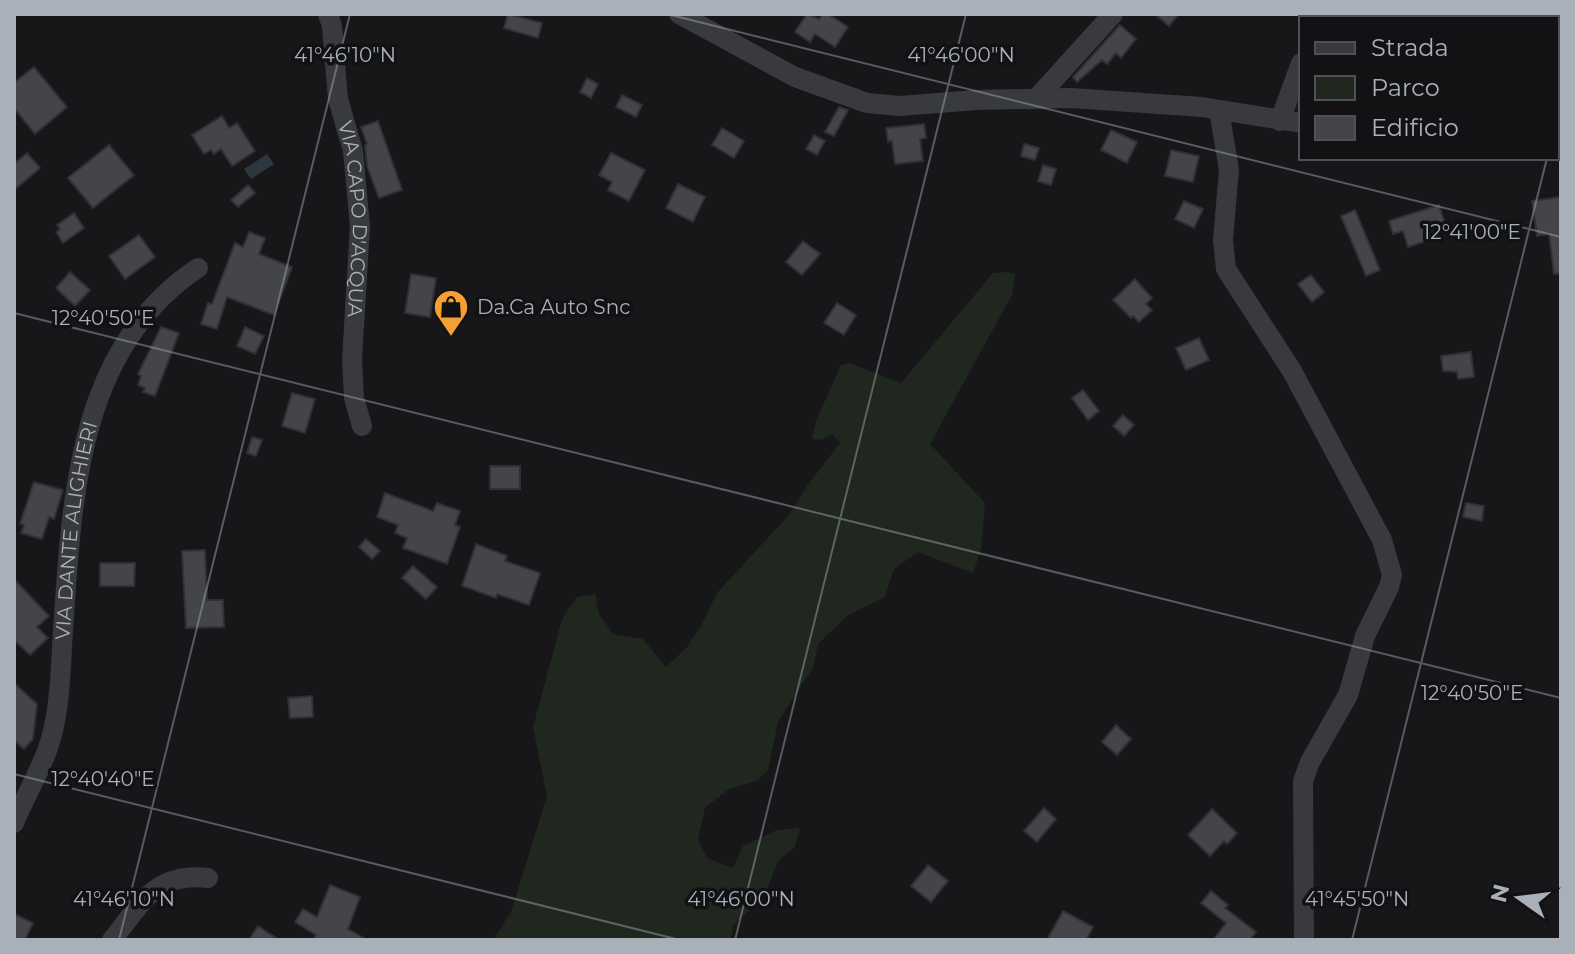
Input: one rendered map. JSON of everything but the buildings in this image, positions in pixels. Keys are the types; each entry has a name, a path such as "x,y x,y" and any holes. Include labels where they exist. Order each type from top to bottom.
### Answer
{"street":[{"name":"VIA CAPO D'ACQUA","path":"328,14 332,26 338,99 353,151 358,211 359,257 352,377 362,426"},
{"path":"679,14 784,72 867,103 910,106 1071,98 1219,110 1291,122 1299,75"},
{"path":"1036,99 1113,14"},
{"path":"1219,110 1229,170 1223,240 1226,269 1266,326 1292,371 1382,540 1392,575 1368,629 1348,695 1310,762 1303,781 1304,940"},
{"name":"VIA DANTE ALIGHIERI","path":"14,823 43,762 55,723 68,554 82,456 94,405 116,359 136,329 182,278 198,268"},
{"path":"112,940 159,886 181,877 208,878"}],"green space":[{"path":"993,273 1015,274 1012,295 930,444 985,503 981,550 973,573 918,552 894,569 885,597 848,615 818,644 814,666 778,722 768,770 757,781 729,789 705,808 698,840 707,858 733,868 743,846 777,830 800,828 795,847 778,861 764,897 733,925 731,940 493,940 511,912 547,796 533,727 562,619 577,597 595,594 599,614 613,634 643,639 666,667 687,647 717,593 789,515 840,443 832,434 821,440 812,439 816,421 841,365 850,363 901,383"}],"shaded area":[{"path":"267,154 274,164 251,179 244,169"}],"place":[{"name":"Da.Ca Auto Snc","path":"451,338"}]}
